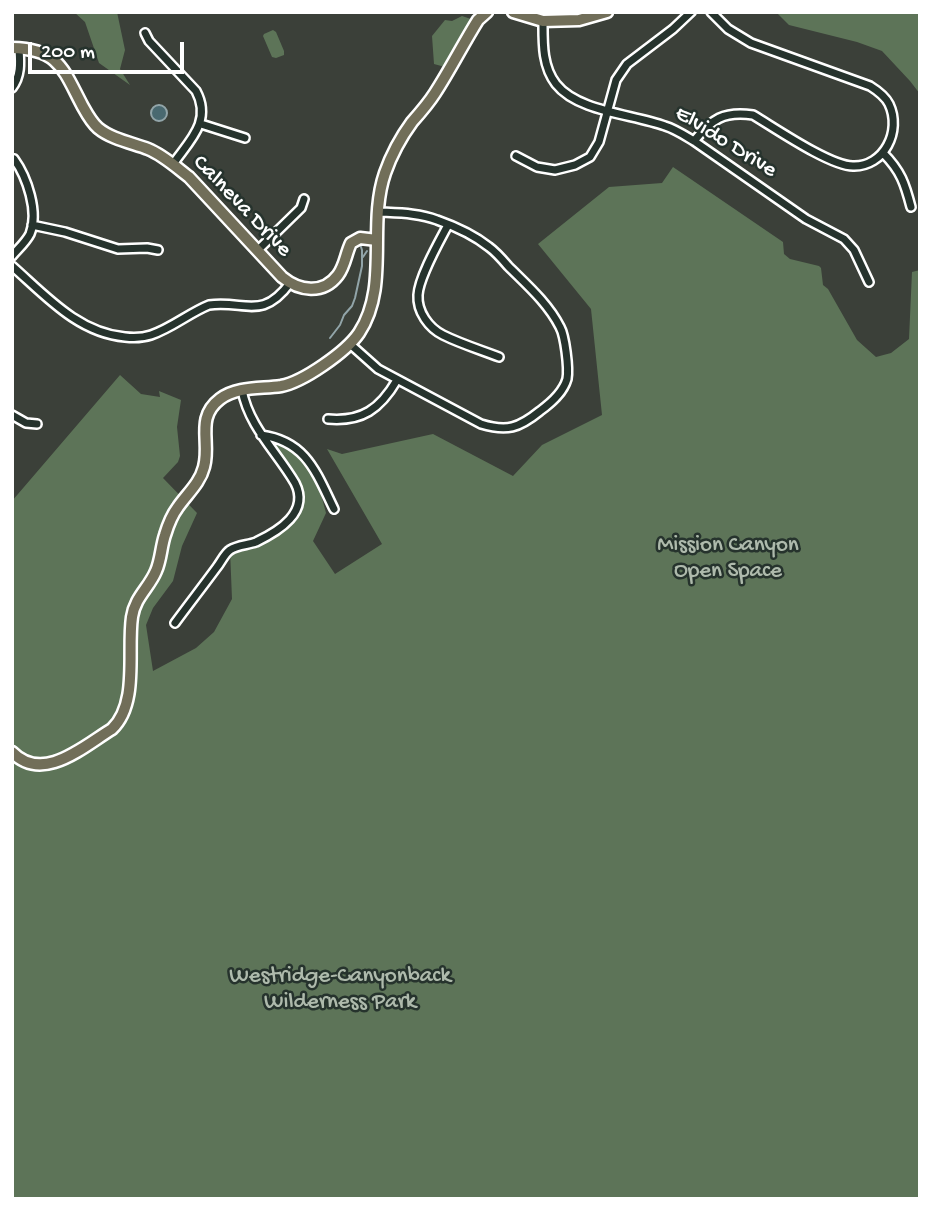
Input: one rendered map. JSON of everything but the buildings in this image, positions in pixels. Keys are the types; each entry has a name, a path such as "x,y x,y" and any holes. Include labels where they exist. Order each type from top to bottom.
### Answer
{"main road":[{"path":"12,752 24,762 50,764 62,760 112,729 124,715 131,667 131,621 136,602 154,576 172,517 199,481 204,469 205,425 211,407 228,394 288,385 335,358 364,325 375,286 379,196 385,173 401,138 434,96 478,20 487,12"},
{"path":"513,12 543,22 579,20 607,12"},
{"name":"Calneva Drive","path":"16,48 46,54 58,62 88,117 100,130 152,150 173,164 189,177 290,283 298,287 309,290 330,283 338,275 349,246 367,234 378,216"},
{"path":"360,238 377,240"},
{"path":"360,238 376,257"}],"street":[{"path":"516,156 537,167 555,170 575,165 590,157 599,142 616,80 627,64 691,12"},
{"path":"694,141 714,120 738,113 753,115 836,163 854,166 869,162 883,153 892,139 894,121 889,104 882,93 870,86 751,43 728,29 711,12"},
{"name":"Elvido Drive","path":"543,22 544,54 548,68 556,84 573,99 677,130 806,219 844,239 854,250 869,282"},
{"path":"145,33 149,41 201,99 201,124 173,164"},
{"path":"12,88 20,68 16,48"},
{"path":"201,124 245,138"},
{"path":"883,153 895,165 904,181 911,207"},
{"path":"12,256 29,234 34,215 21,169 14,159"},
{"path":"258,250 301,208 304,199"},
{"path":"350,344 378,369 397,380 481,424 496,428 507,429 525,422 552,402 567,380 568,368 561,329 551,312 489,247 434,219 416,214 378,216"},
{"path":"32,225 65,232 118,249 158,250"},
{"path":"447,225 420,284 419,308 431,327 441,335 499,357"},
{"path":"12,266 66,313 83,324 109,334 138,338 158,333 209,305 255,307 267,304 277,298 290,283"},
{"path":"328,419 341,420 362,415 378,407 397,380"},
{"path":"175,623 230,550 256,542 285,524 299,505 295,484 261,435 243,390"},
{"path":"12,415 26,423 37,424"},
{"path":"261,435 278,438 300,450 334,509"}],"green space":[{"path":"74,12 117,12 125,50 120,69 130,85 99,63 85,22"},
{"path":"776,12 920,12 920,94 882,51 789,25"},
{"path":"462,16 471,19 445,67 434,64 432,36 445,20 452,21"},
{"path":"273,30 284,51 284,55 276,58 272,57 263,36"},
{"path":"673,167 783,242 784,254 790,259 819,266 823,285 828,289 857,340 876,357 891,353 909,339 912,272 920,270 920,1199 12,1199 12,501 120,375 141,394 160,397 159,391 181,400 177,427 180,456 163,478 197,513 182,546 173,581 153,608 146,625 153,671 196,648 214,632 232,599 230,550 256,542 294,515 299,495 261,435 300,450 315,472 326,513 313,541 335,574 382,544 327,449 342,454 433,434 513,476 542,445 602,415 591,309 538,244 609,187 662,183"}],"water":[{"path":"159,105 165,107 165,119 159,121 153,119 151,113 153,107"}],"waterway":[{"path":"330,338 355,298 362,266 360,244"},
{"path":"363,257 367,251"}],"park label":[{"name":"Mission Canyon Open Space","path":"728,559"},
{"name":"Westridge-Canyonback Wilderness Park","path":"340,990"}]}
